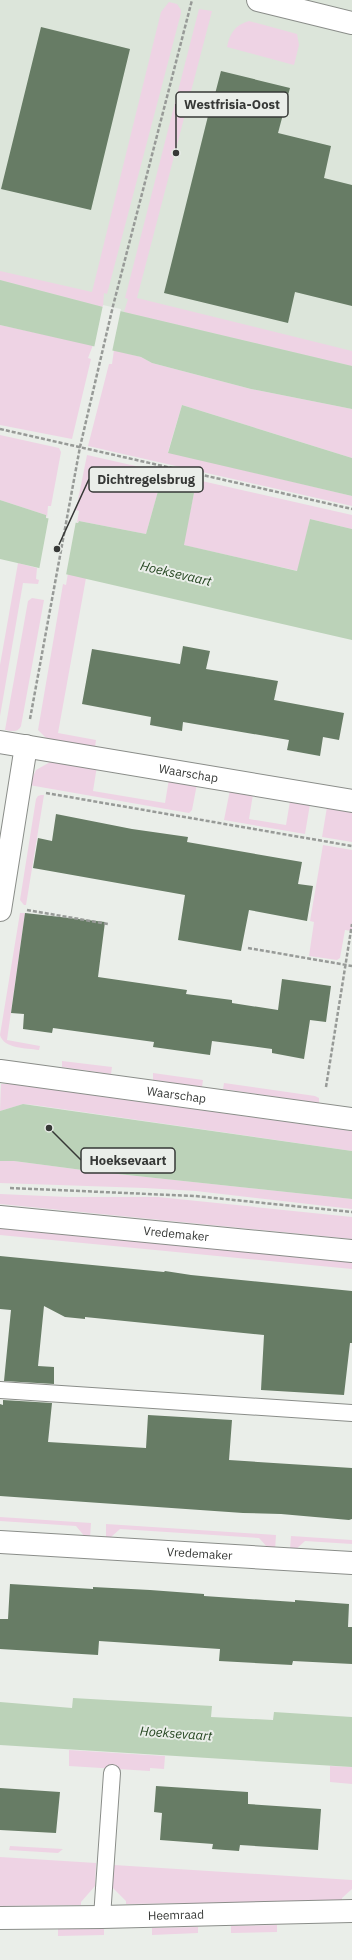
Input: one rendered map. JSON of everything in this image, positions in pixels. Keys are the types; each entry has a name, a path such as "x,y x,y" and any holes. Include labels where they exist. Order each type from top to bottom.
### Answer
{"street":[{"path":"258,0 352,23"},
{"name":"Waarschap","path":"0,742 352,801"},
{"path":"0,909 26,746"},
{"name":"Waarschap","path":"0,1071 352,1119"},
{"name":"Vredemaker","path":"0,1217 352,1251"},
{"name":"Vredemaker","path":"0,1542 352,1563"},
{"name":"Heemraad","path":"0,1918 352,1911"}],"lane":[{"path":"0,1390 352,1413"},
{"path":"102,1917 112,1773"}],"path":[{"path":"26,746 66,517 80,447 113,306 192,0"},
{"path":"0,429 352,509"},
{"path":"19,788 352,846"},
{"path":"0,909 24,909 108,924"},
{"path":"322,1115 352,924"},
{"path":"248,948 352,966"},
{"path":"7,1188 195,1196 352,1212"}],"shaded area":[{"path":"0,0 352,0 352,391 0,306"},
{"path":"169,2 177,4 181,10 181,13 107,294 104,293 103,307 0,280 0,271 92,292 161,12"},
{"path":"199,9 212,11 137,298 352,351 352,366 124,312 128,299 125,298"},
{"path":"249,21 297,34 299,45 294,65 227,47 234,30 240,25"},
{"path":"0,325 93,345 88,358 91,359 72,439 0,425"},
{"path":"114,350 141,357 152,363 251,389 352,409 352,458 182,405 168,452 352,496 352,506 88,446 109,364 112,364"},
{"path":"0,435 59,448 61,452 51,506 48,506 47,518 46,515 0,500"},
{"path":"87,455 352,515 352,529 310,519 298,571 183,545 194,493 160,485 146,534 79,521 77,523 79,511 76,510"},
{"path":"18,563 37,568 36,579 39,580 38,584 23,583 0,716 0,665"},
{"path":"68,573 86,578 58,733 96,740 95,747 46,738 38,730 63,584 66,585"},
{"path":"32,598 44,600 21,726 16,731 5,730 28,601"},
{"path":"52,761 97,766 93,791 165,803 169,779 197,784 192,810 189,813 29,785 36,770"},
{"path":"230,790 253,794 249,819 286,825 290,801 310,804 305,834 224,820"},
{"path":"41,795 44,795 26,905 24,905 20,900 36,799"},
{"path":"327,807 352,811 352,842 322,837"},
{"path":"323,845 352,850 352,931 345,930 340,958 337,960 309,956 314,922 310,921"},
{"path":"20,913 25,913 7,1040 40,1046 39,1050 16,1047 2,1040 0,1035"},
{"path":"62,1061 112,1067 111,1074 62,1067"},
{"path":"153,1073 203,1080 202,1087 153,1080"},
{"path":"224,1083 315,1096 319,1098 319,1103 223,1089"},
{"path":"1,1084 11,1084 352,1131 352,1151 34,1105 23,1104 0,1111"},
{"path":"0,1161 14,1161 90,1171 352,1199 352,1209 196,1191 0,1183"},
{"path":"0,1194 68,1197 158,1197 352,1217 352,1239 0,1204"},
{"path":"0,1228 352,1262 352,1269 0,1235"},
{"path":"0,1517 91,1523 90,1538 86,1538 76,1526 0,1521"},
{"path":"106,1524 276,1535 275,1550 269,1549 259,1538 120,1529 111,1537 111,1539 106,1539"},
{"path":"291,1536 352,1540 352,1544 305,1541 294,1551 290,1550"},
{"path":"69,1750 165,1756 164,1769 150,1768 150,1771 69,1766"},
{"path":"330,1766 352,1767 352,1784 330,1782"},
{"path":"10,1846 63,1849 58,1853 9,1850"},
{"path":"0,1857 96,1863 95,1886 81,1902 81,1905 0,1906"},
{"path":"114,1865 352,1880 352,1889 342,1898 342,1901 126,1904 126,1901 112,1887"},
{"path":"277,1925 277,1932 231,1933 231,1926"},
{"path":"198,1927 198,1933 152,1935 152,1928"},
{"path":"104,1928 104,1935 58,1936 58,1929"}],"water":[{"path":"0,280 103,307 352,366 352,409 251,389 152,363 141,357 0,325"},
{"path":"182,405 352,458 352,496 168,453"},
{"path":"160,484 194,493 184,545 297,571 310,519 352,529 352,640 0,559 0,500 46,515 46,518 78,523 79,521 146,534"},
{"path":"23,1104 352,1151 352,1199 90,1171 14,1161 0,1161 0,1111"},
{"path":"73,1698 212,1706 211,1717 273,1720 274,1712 352,1717 352,1767 0,1745 0,1702 72,1708"}],"pier":[{"path":"103,305 121,309 112,352 94,348"},
{"path":"49,516 76,521 66,575 39,570"}],"building":[{"path":"41,27 130,49 91,210 1,189"},
{"path":"221,71 290,88 278,133 331,146 324,178 352,185 352,306 295,292 288,323 164,293 208,116 209,117"},
{"path":"183,646 210,651 206,669 278,681 274,700 344,713 339,740 323,737 320,756 287,750 289,740 183,722 182,731 150,725 151,717 82,704 92,649 180,664"},
{"path":"56,814 132,829 188,837 187,842 302,862 298,884 313,886 307,921 249,910 241,951 178,940 185,895 33,868 38,838 52,841"},
{"path":"25,913 105,922 98,977 187,990 186,994 232,1000 232,1003 278,1010 282,979 331,986 326,1022 310,1020 304,1059 272,1053 272,1049 212,1041 210,1055 153,1047 154,1042 53,1028 52,1033 23,1029 24,1014 11,1013"},
{"path":"0,1256 165,1271 191,1275 352,1291 352,1343 350,1343 344,1395 261,1390 264,1335 85,1317 85,1319 65,1317 44,1306 38,1366 54,1367 54,1384 4,1381 11,1310 0,1309"},
{"path":"3,1400 52,1403 48,1442 146,1448 148,1415 232,1420 229,1460 352,1468 352,1519 0,1496 0,1404 3,1405"},
{"path":"10,1584 93,1589 93,1587 150,1590 204,1594 204,1596 349,1604 348,1627 352,1627 352,1664 293,1661 292,1665 219,1661 220,1649 99,1641 98,1655 0,1649 0,1619 8,1619"},
{"path":"156,1786 248,1792 248,1804 321,1809 318,1850 240,1845 239,1851 212,1849 213,1844 160,1840 162,1813 154,1812"},
{"path":"0,1788 60,1792 56,1833 0,1830"}],"place":[{"name":"Westfrisia-Oost","path":"176,153"},
{"name":"Dichtregelsbrug","path":"57,549"},
{"name":"Hoeksevaart","path":"49,1128"}]}
